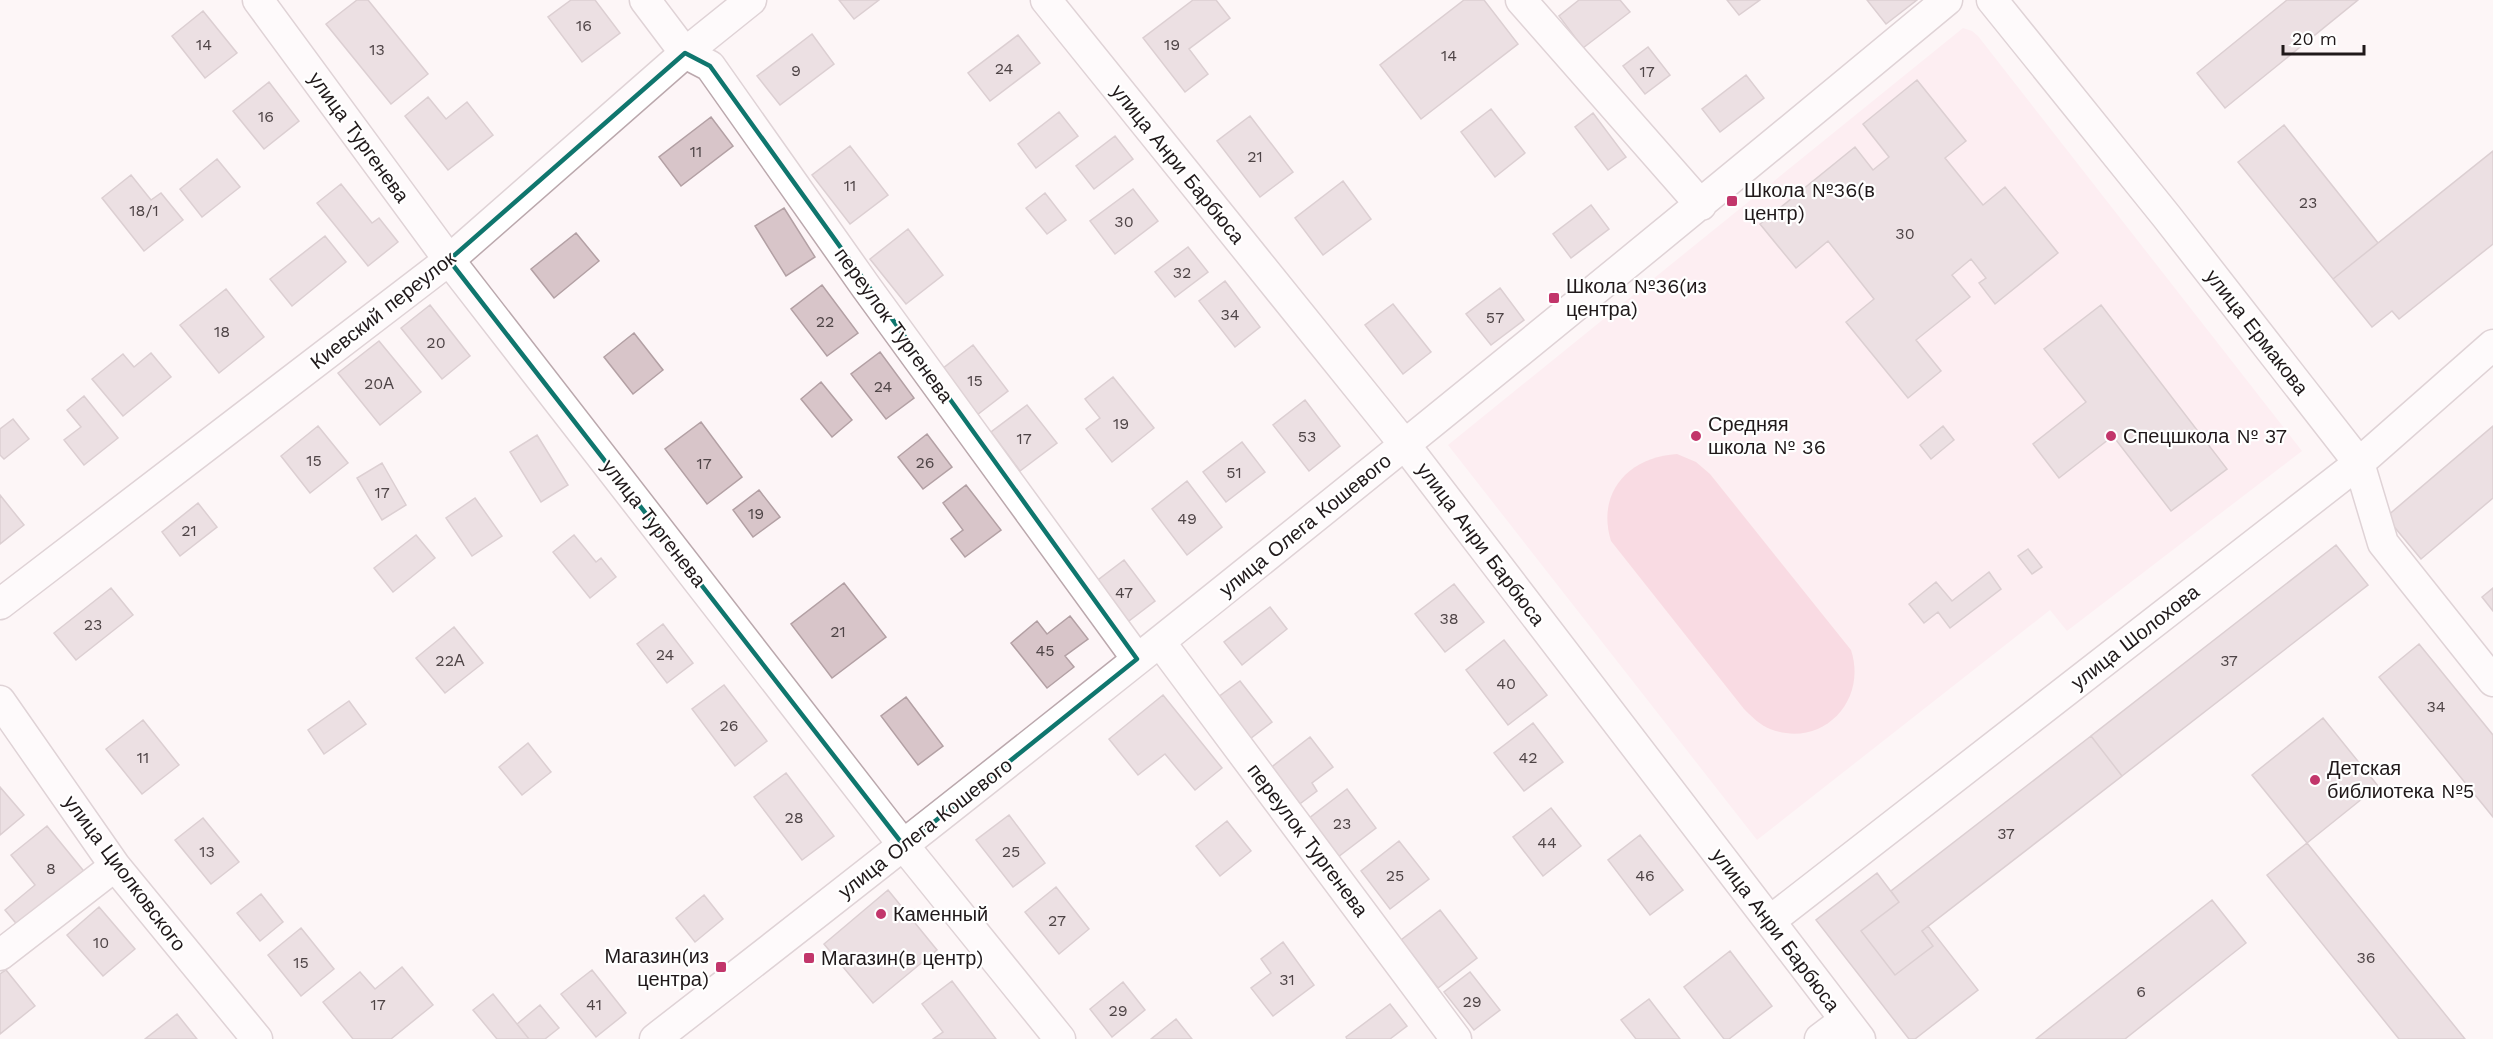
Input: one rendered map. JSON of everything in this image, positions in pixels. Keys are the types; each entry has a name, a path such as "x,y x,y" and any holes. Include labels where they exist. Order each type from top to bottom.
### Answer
{"street":[{"name":"улица Тургенева","path":"258,0 449,260 904,846 1060,1039"},
{"name":"переулок Тургенева","path":"645,0 685,53 710,66 866,287 1148,650 1456,1039"},
{"name":"Киевский переулок","path":"0,604 449,260 685,53 751,0"},
{"name":"улица Анри Барбюса","path":"1046,0 1405,445 1853,1030"},
{"path":"1521,0 1701,205"},
{"name":"улица Олега Кошевого","path":"654,1039 904,846 1405,445 1701,205 1947,0"},
{"name":"улица Ермакова","path":"1992,0 2167,217 2360,463 2383,543 2493,681"},
{"name":"улица Шолохова","path":"1770,921 2360,463 2493,345"},
{"name":"улица Циолковского","path":"0,701 115,866 257,1039"},
{"path":"0,955 115,866"},
{"path":"1820,1039 1853,1030"}],"highlighted area":[{"path":"685,53 710,66 1137,659 904,846 449,260"}],"shaded area":[{"name":"Средняя школа № 36","path":"1963,28 1978,36 2302,451 2067,631 2050,610 1757,840 1448,445"},
{"path":"1677,454 1696,462 1710,474 1851,650 1854,669 1853,687 1846,703 1823,727 1807,732 1789,733 1770,729 1753,717 1744,709 1611,541 1608,507 1620,480 1644,462"}],"building":[{"path":"357,0 368,0 428,74 391,104 326,24"},
{"path":"571,0 595,0 620,33 582,62 548,17"},
{"path":"839,0 879,0 854,19"},
{"path":"1193,0 1216,0 1230,18 1189,49 1208,74 1185,92 1143,38"},
{"path":"1464,0 1484,0 1518,44 1421,119 1380,65"},
{"path":"1579,0 1620,0 1630,12 1583,48 1559,16"},
{"path":"1727,0 1760,0 1739,15"},
{"path":"1867,0 1917,0 1886,24"},
{"path":"2287,0 2358,0 2225,108 2197,73"},
{"path":"203,11 237,53 205,78 172,36"},
{"path":"812,34 834,64 780,105 757,76"},
{"path":"1018,35 1040,63 990,101 968,73"},
{"path":"1648,47 1670,75 1645,94 1623,66"},
{"path":"1746,75 1764,98 1720,132 1702,109"},
{"path":"1917,80 1966,141 1945,158 1983,205 2005,187 2058,253 1995,304 1979,283 1986,278 1971,259 1952,275 1970,297 1916,340 1941,371 1908,398 1846,322 1874,299 1828,241 1796,268 1760,224 1855,147 1873,170 1889,157 1863,124"},
{"path":"269,82 299,121 264,149 233,111"},
{"path":"428,97 446,119 467,102 493,135 448,170 405,116"},
{"path":"1491,109 1525,153 1495,177 1461,132"},
{"path":"1059,112 1078,136 1036,168 1018,144"},
{"path":"1593,113 1626,157 1608,170 1575,127"},
{"path":"1250,116 1293,172 1260,197 1217,141"},
{"path":"711,117 733,146 681,186 659,157"},
{"path":"2284,125 2378,243 2333,279 2238,162"},
{"path":"1115,136 1133,159 1094,189 1076,166"},
{"path":"850,146 888,195 850,224 812,175"},
{"path":"2493,151 2493,244 2399,319 2392,311 2372,327 2333,279"},
{"path":"217,159 240,187 202,217 180,189"},
{"path":"131,175 151,200 161,193 183,220 144,251 102,198"},
{"path":"1343,181 1371,219 1323,255 1295,218"},
{"path":"341,184 372,223 379,218 398,242 368,266 317,203"},
{"path":"1133,189 1158,221 1115,254 1090,221"},
{"path":"1045,193 1066,220 1047,234 1026,208"},
{"path":"1591,205 1609,229 1571,258 1553,234"},
{"path":"784,208 815,257 786,276 755,226"},
{"path":"908,229 943,275 906,304 870,259"},
{"path":"576,233 599,261 554,298 531,269"},
{"path":"325,236 346,262 292,306 270,279"},
{"path":"1188,247 1208,272 1175,297 1155,272"},
{"path":"1225,281 1260,327 1235,347 1199,301"},
{"path":"822,285 858,333 827,356 791,309"},
{"path":"1500,288 1524,320 1491,345 1466,314"},
{"path":"226,289 264,337 219,373 180,325"},
{"path":"1393,304 1431,352 1403,374 1365,325"},
{"path":"430,305 470,356 442,379 401,328"},
{"path":"2101,305 2227,469 2171,511 2113,436 2059,478 2033,444 2086,402 2044,349"},
{"path":"634,333 663,370 633,394 604,357"},
{"path":"379,341 421,392 380,425 338,373"},
{"path":"973,345 1008,391 977,415 942,369"},
{"path":"880,352 914,398 886,419 851,374"},
{"path":"151,353 171,377 123,416 92,379 123,354 134,367"},
{"path":"1113,377 1154,428 1112,462 1086,429 1100,418 1085,399"},
{"path":"821,382 852,420 832,437 801,399"},
{"path":"84,396 118,438 84,465 64,440 81,427 67,410"},
{"path":"1305,400 1340,446 1309,471 1273,425"},
{"path":"1027,405 1057,443 1020,471 991,432"},
{"path":"13,419 29,439 4,459 0,455 0,429"},
{"path":"701,422 742,477 707,504 665,449"},
{"path":"318,426 348,463 310,493 281,456"},
{"path":"1943,426 1954,440 1931,459 1920,445"},
{"path":"2493,426 2493,498 2421,559 2386,517"},
{"path":"927,434 952,467 923,489 898,457"},
{"path":"537,435 568,485 541,502 510,452"},
{"path":"1242,442 1265,472 1226,502 1203,472"},
{"path":"382,463 406,505 382,520 357,478"},
{"path":"1187,481 1222,527 1187,555 1152,509"},
{"path":"966,485 1001,530 965,557 951,539 963,530 943,503"},
{"path":"759,490 780,517 753,537 733,510"},
{"path":"0,495 24,525 0,544"},
{"path":"475,498 502,536 472,556 446,518"},
{"path":"198,503 217,527 180,556 162,532"},
{"path":"416,535 435,558 393,592 374,568"},
{"path":"574,535 596,562 601,558 616,577 590,598 553,552"},
{"path":"2336,545 2368,585 2122,776 2091,736"},
{"path":"2028,549 2042,567 2032,574 2018,556"},
{"path":"1124,560 1155,601 1125,624 1094,583"},
{"path":"1989,572 2001,589 1950,628 1938,612 1924,623 1909,604 1936,582 1952,601"},
{"path":"844,583 886,637 832,678 791,624"},
{"path":"1454,584 1484,622 1445,652 1415,614"},
{"path":"111,588 133,615 76,660 54,633"},
{"path":"2493,588 2493,611 2482,597"},
{"path":"1270,607 1287,629 1242,665 1224,642"},
{"path":"1070,616 1088,639 1065,656 1074,667 1047,688 1011,643 1037,621 1047,634"},
{"path":"663,624 693,663 667,683 637,644"},
{"path":"454,627 483,663 445,693 416,658"},
{"path":"1504,640 1547,695 1508,725 1466,670"},
{"path":"2419,644 2493,735 2493,817 2379,677"},
{"path":"1240,681 1272,722 1246,742 1214,700"},
{"path":"724,685 767,741 735,766 692,709"},
{"path":"1163,695 1222,768 1195,790 1165,754 1138,775 1109,739"},
{"path":"906,697 943,746 918,765 881,716"},
{"path":"349,701 366,724 324,754 308,730"},
{"name":"Детская библиотека №5","path":"2323,718 2378,786 2307,843 2252,775"},
{"path":"143,720 179,765 142,794 106,749"},
{"path":"1533,723 1563,762 1524,791 1494,753"},
{"path":"2091,736 2122,776 1922,931 1933,946 1895,975 1861,931 1899,902 1891,891"},
{"path":"1310,737 1333,767 1312,783 1317,791 1297,806 1269,769"},
{"path":"528,743 551,772 522,795 499,767"},
{"path":"786,773 834,836 802,860 754,797"},
{"path":"0,787 24,815 0,835"},
{"path":"1347,789 1376,828 1338,857 1308,819"},
{"path":"1551,808 1581,846 1543,876 1513,837"},
{"path":"1009,815 1045,863 1013,887 976,840"},
{"path":"203,818 239,862 211,884 175,840"},
{"path":"1227,821 1251,851 1220,876 1196,846"},
{"path":"47,826 91,880 24,933 5,910 35,885 11,855"},
{"path":"1640,835 1683,890 1650,915 1608,860"},
{"path":"1399,841 1429,879 1390,909 1361,871"},
{"path":"2307,843 2465,1039 2399,1039 2267,875"},
{"path":"1877,873 1899,902 1861,931 1895,975 1933,946 1922,931 1928,926 1978,990 1915,1039 1909,1039 1816,920"},
{"path":"1056,887 1089,929 1059,954 1025,912"},
{"path":"888,890 937,950 873,1003 824,944"},
{"path":"261,894 283,922 260,941 237,913"},
{"path":"704,895 723,919 695,942 676,918"},
{"path":"2212,900 2246,943 2125,1039 2036,1039"},
{"path":"99,907 135,949 103,976 67,935"},
{"path":"1440,910 1477,958 1438,988 1401,940"},
{"path":"301,928 334,969 301,996 268,955"},
{"path":"1283,942 1314,985 1273,1016 1251,988 1271,973 1261,959"},
{"path":"1730,951 1772,1006 1729,1039 1724,1039 1684,987"},
{"path":"402,967 433,1005 391,1039 353,1039 323,1002 360,972 375,989"},
{"path":"6,970 35,1006 0,1034 0,974"},
{"path":"592,970 626,1013 596,1037 561,994"},
{"path":"1470,972 1500,1010 1474,1030 1444,992"},
{"path":"952,981 996,1039 933,1039 943,1032 922,1004"},
{"path":"1123,982 1145,1010 1112,1037 1090,1009"},
{"path":"493,994 529,1039 497,1039 473,1010"},
{"path":"1649,999 1680,1039 1636,1039 1621,1020"},
{"path":"1390,1004 1407,1026 1390,1039 1347,1039 1346,1037"},
{"path":"540,1005 559,1028 545,1039 529,1039 517,1024"},
{"path":"177,1014 197,1039 145,1039"},
{"path":"1176,1019 1192,1039 1151,1039"}],"place":[{"name":"Школа №36(в центр)","path":"1732,201"},
{"name":"Школа №36(из центра)","path":"1554,298"},
{"name":"Средняя школа № 36","path":"1696,436"},
{"name":"Спецшкола № 37","path":"2111,436"},
{"name":"Детская библиотека №5","path":"2315,780"},
{"name":"Каменный","path":"881,914"},
{"name":"Магазин(в центр)","path":"809,958"},
{"name":"Магазин(из центра)","path":"721,967"}]}
